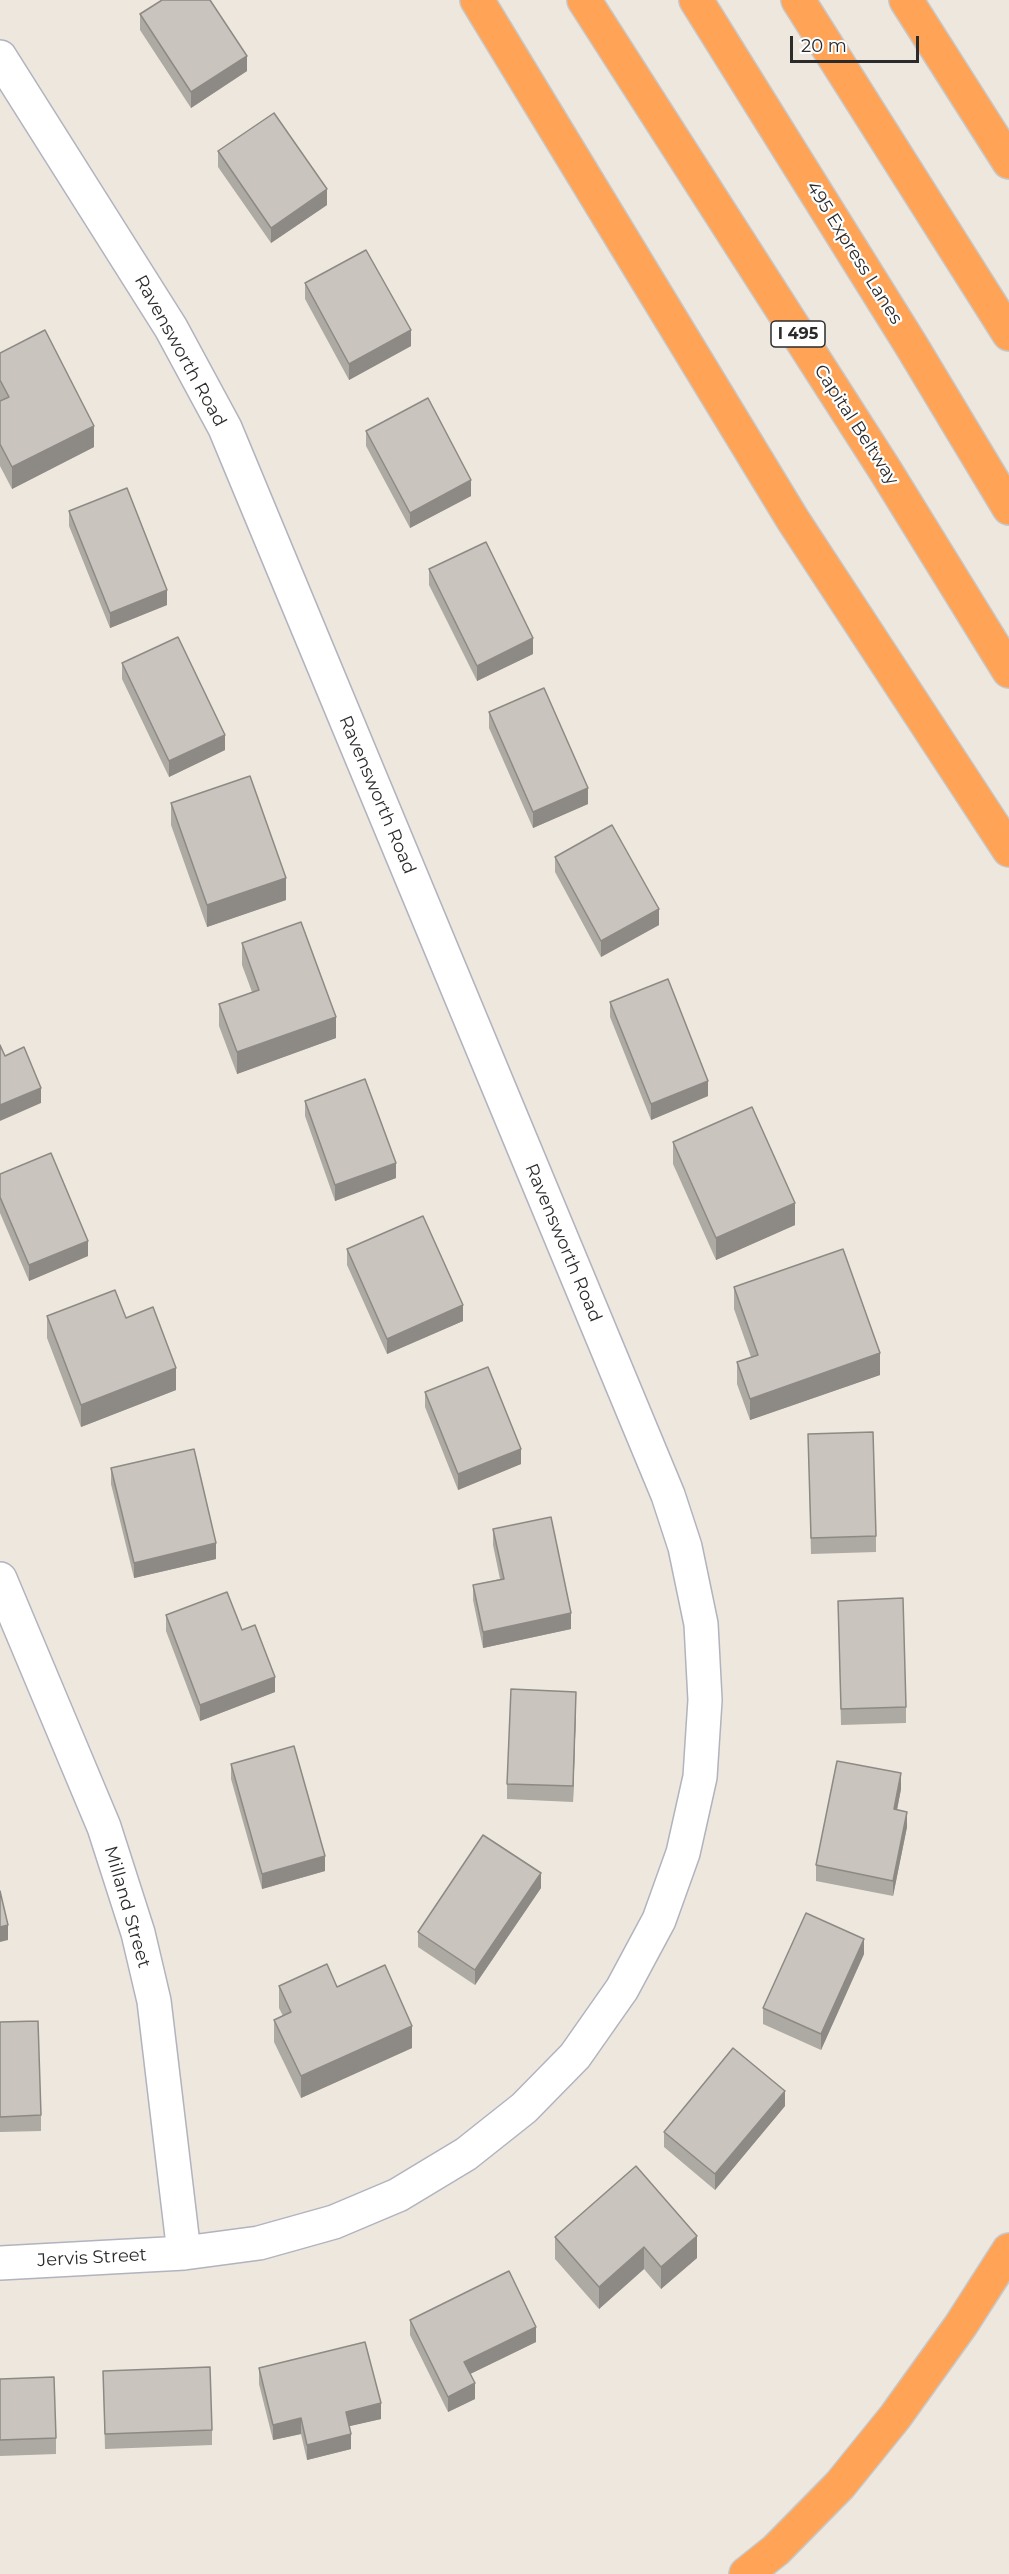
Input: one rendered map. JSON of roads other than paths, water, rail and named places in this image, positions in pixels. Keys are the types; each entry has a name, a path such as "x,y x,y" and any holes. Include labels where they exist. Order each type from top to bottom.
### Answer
{"highway":[{"path":"477,0 793,520 1009,850"},
{"name":"Capital Beltway","path":"584,0 879,460 1009,671"},
{"name":"495 Express Lanes","path":"696,0 911,345 1009,508"},
{"path":"798,0 1009,334"},
{"path":"906,0 1009,162"},
{"path":"746,2574 776,2550 840,2485 901,2408 960,2325 1009,2250"}],"street":[{"name":"Ravensworth Road","path":"0,57 171,328 225,428 668,1495 685,1547 701,1624 705,1700 700,1777 682,1853 658,1920 622,1989 575,2056 524,2108 466,2154 398,2195 334,2222 259,2243 184,2253"},
{"name":"Milland Street","path":"0,1579 104,1827 138,1933 154,2001 168,2103 184,2253"},
{"name":"Jervis Street","path":"0,2264 184,2253"}]}
